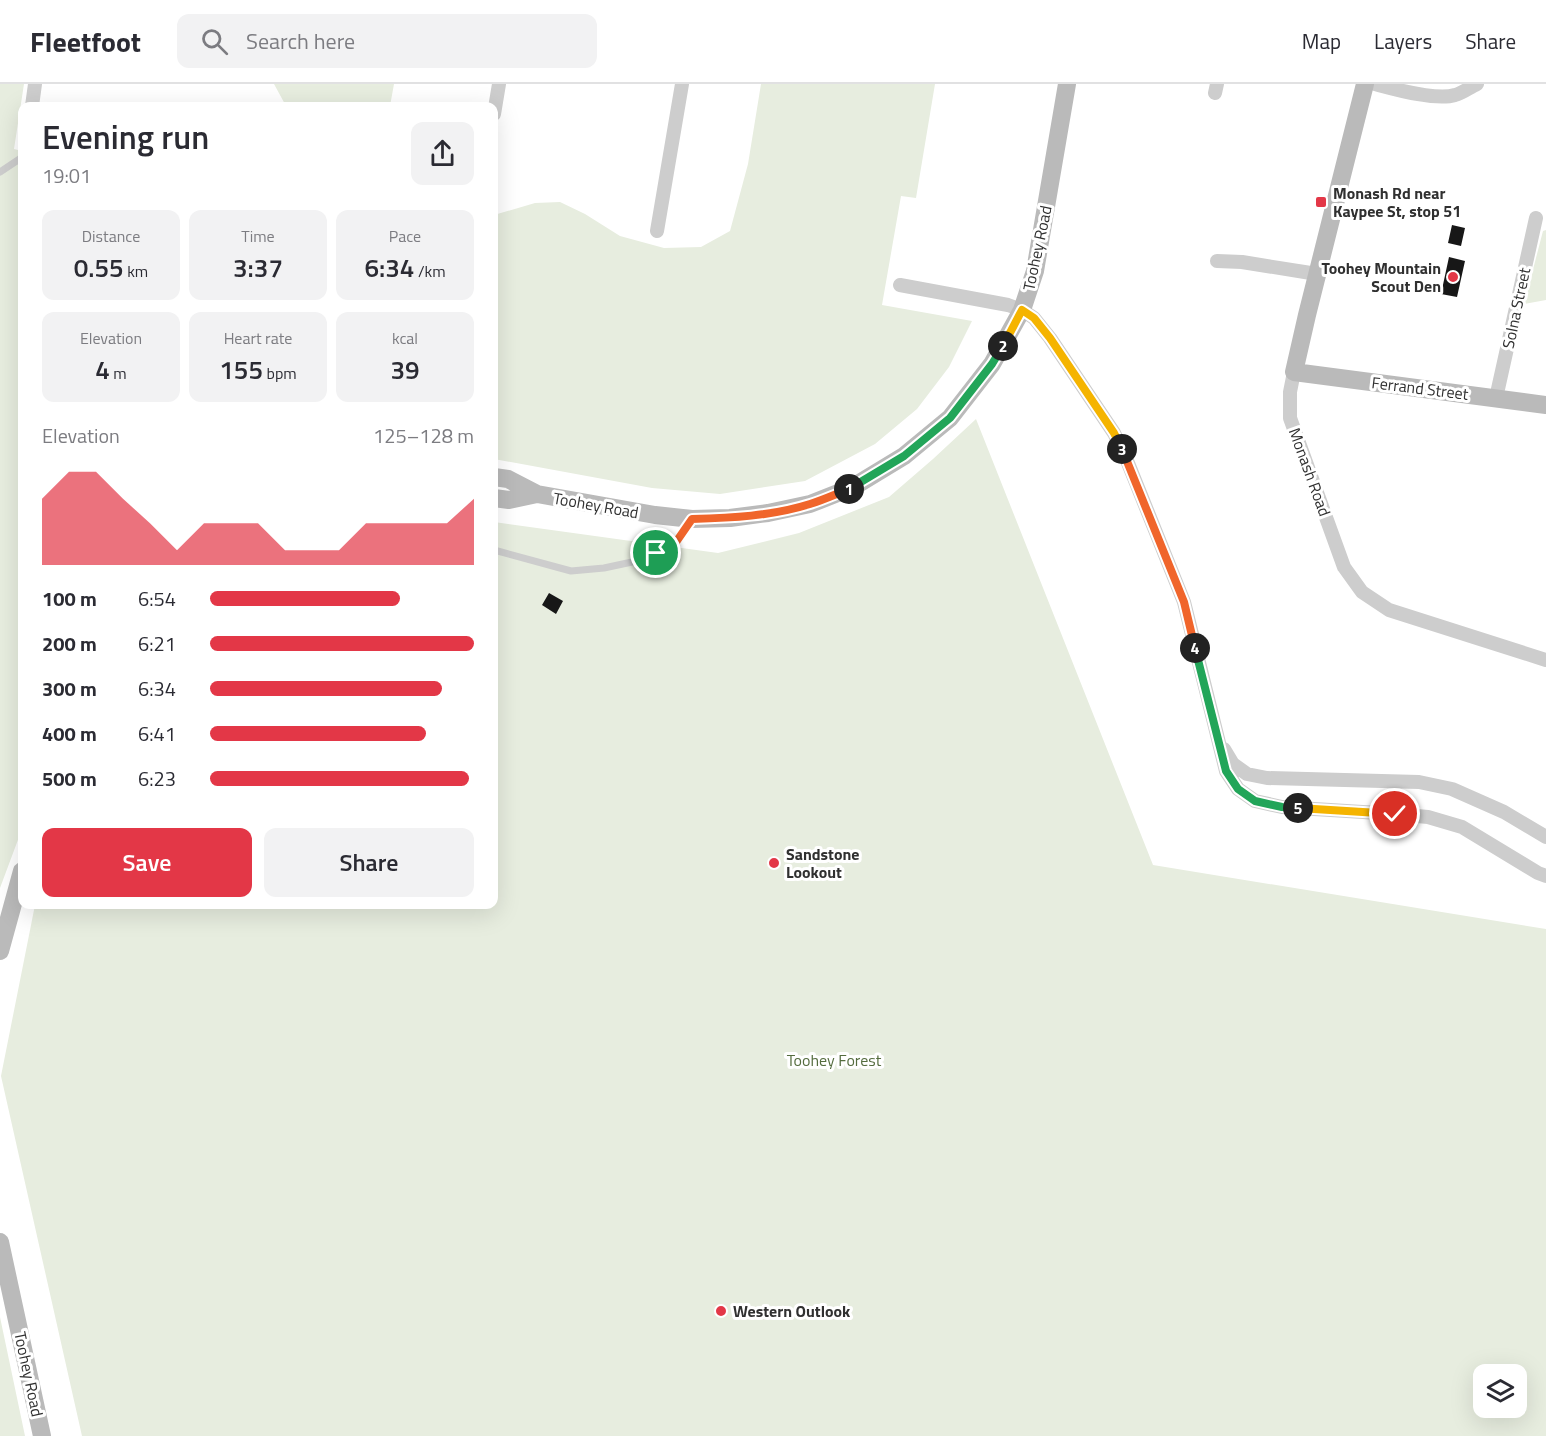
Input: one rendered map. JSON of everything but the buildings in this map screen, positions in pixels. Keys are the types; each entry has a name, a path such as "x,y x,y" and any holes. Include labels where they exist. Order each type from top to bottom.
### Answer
{"main road":[{"name":"Toohey Road","path":"498,478 508,479 537,494 655,515 692,519 730,518 810,504 853,487 904,456 950,418 992,364 1022,310 1035,271 1067,84"},
{"name":"Monash Road","path":"1294,372 1365,84"},
{"name":"Ferrand Street","path":"1294,372 1546,405"},
{"name":"Toohey Road","path":"498,499 509,500 537,494"},
{"path":"0,951 18,886"},
{"name":"Toohey Road","path":"0,1242 42,1436"}],"street":[{"path":"33,102 35,84"},
{"path":"496,102 499,84"},
{"path":"657,231 682,84"},
{"path":"1374,84 1402,92 1438,96 1455,95 1477,84"},
{"name":"Solna Street","path":"1496,398 1536,218"},
{"path":"1217,261 1242,262 1317,274"},
{"path":"900,285 1008,305 1034,318 1114,433 1184,602 1226,771 1238,789 1255,801 1282,807 1428,817 1462,827 1546,876"},
{"name":"Monash Road","path":"1294,372 1290,392 1290,418 1344,567 1362,592 1389,610 1546,660"},
{"path":"1217,737 1233,764 1247,774 1267,778 1419,782 1452,789 1504,812 1546,837"}],"lane":[{"path":"0,172 18,160"},
{"path":"498,551 571,571 604,568 632,562 674,545 692,519"}],"green space":[{"path":"0,84 24,84 21,102 18,102 14,149 18,150 18,840 0,888"},
{"path":"274,84 394,84 391,102 284,102"},
{"path":"761,84 935,84 916,198 901,196 882,305 972,321 949,367 917,409 875,444 805,481 720,494 652,488 498,460 498,214 535,203 560,202 585,214 620,236 664,248 701,247 730,231 748,164"},
{"path":"1546,230 1546,300 1524,304 1543,231"},
{"name":"Toohey Forest","path":"976,419 1153,865 1546,929 1546,1436 82,1436 1,1076 34,909 498,909 498,523 718,553 799,533 889,497"},
{"path":"0,1317 25,1436 0,1436"}],"place":[{"name":"Monash Rd near Kaypee St, stop 51","path":"1321,202"},
{"name":"Toohey Mountain Scout Den","path":"1453,277"},
{"name":"Sandstone Lookout","path":"774,863"},
{"name":"Western Outlook","path":"721,1311"}],"route":[{"path":"656,553 674,545 692,519 730,518 810,504 853,487 904,456 950,418 992,364 1022,310 1034,318 1050,338 1114,433 1126,458 1184,602 1226,771 1238,789 1255,801 1282,807 1395,814"}]}
